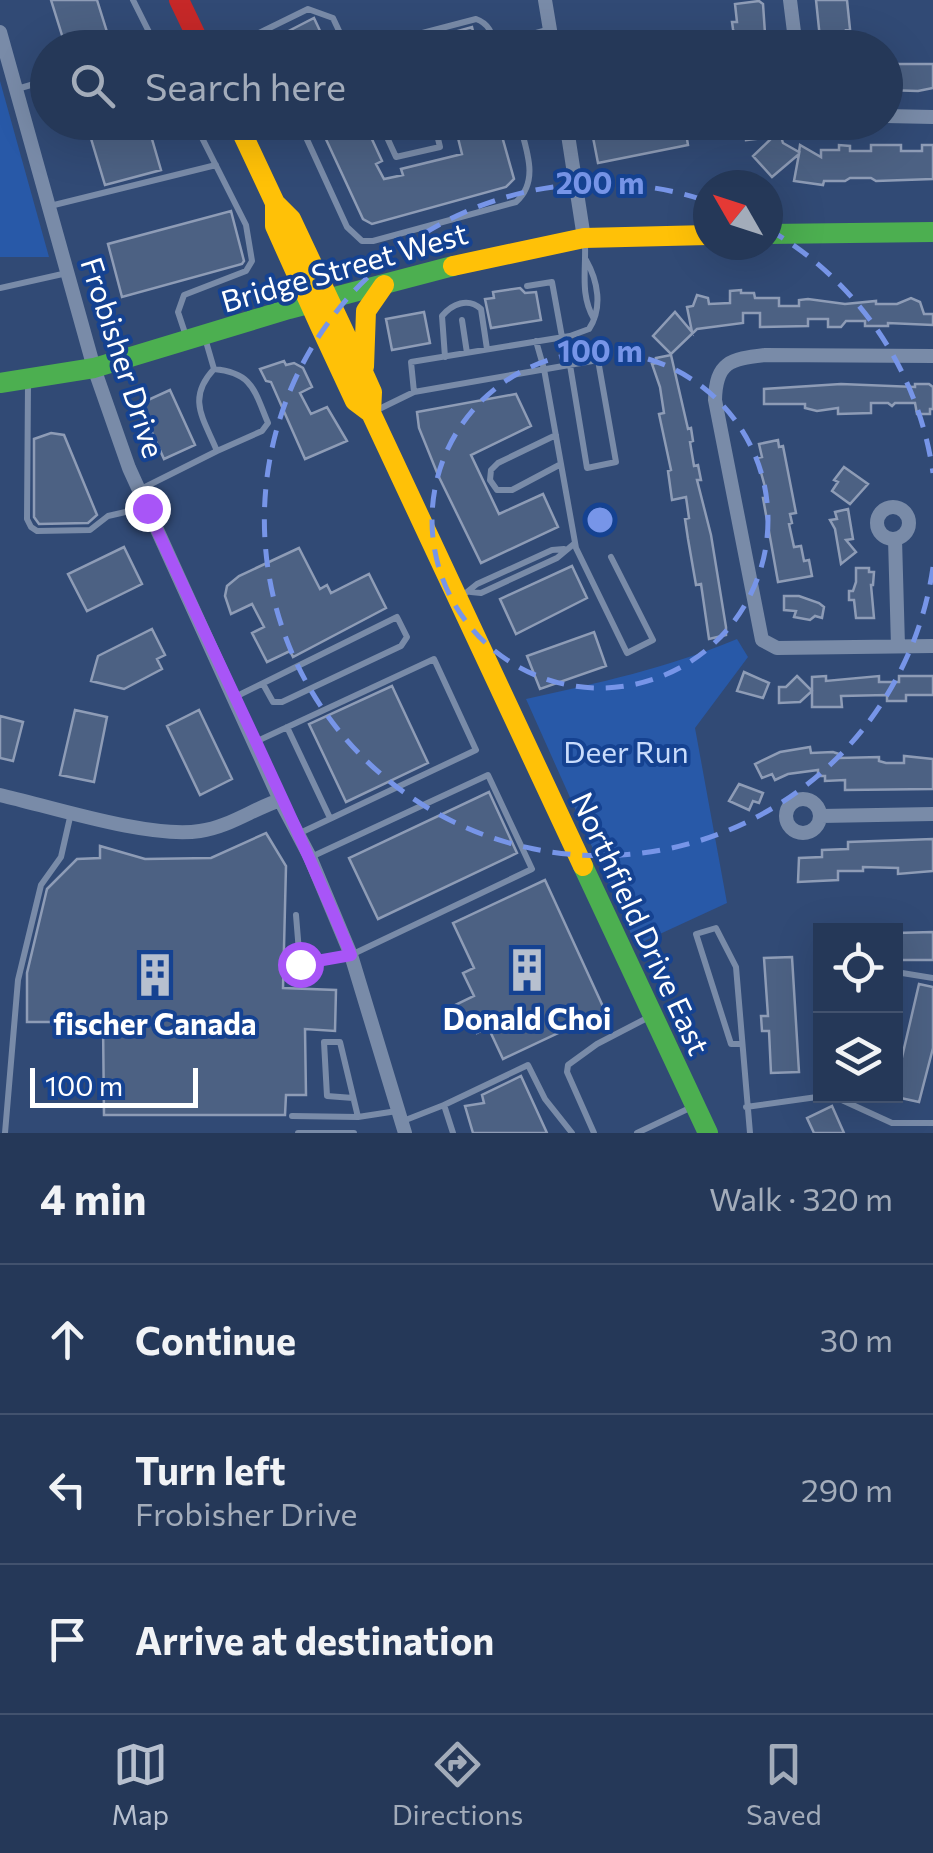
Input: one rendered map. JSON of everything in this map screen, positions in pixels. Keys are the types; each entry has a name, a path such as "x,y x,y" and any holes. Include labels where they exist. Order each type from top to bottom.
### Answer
{"main road":[{"path":"179,0 193,30"},
{"name":"Northfield Drive East","path":"245,140 274,204 276,226 363,372 372,392 371,413"},
{"path":"783,234 933,232"},
{"name":"Bridge Street West","path":"0,383 94,368 497,254 584,238 693,235"},
{"path":"363,372 366,311 384,285"},
{"name":"Northfield Drive East","path":"319,302 356,401 371,413 463,595 708,1133"}],"street":[{"path":"545,0 550,29"},
{"path":"790,0 794,30"},
{"name":"Frobisher Drive","path":"0,32 30,139"},
{"path":"903,117 933,118"},
{"name":"Frobisher Drive","path":"30,140 94,368 139,490 280,800 310,857 351,955 402,1122"},
{"path":"569,140 584,238"},
{"path":"933,356 764,354 741,358 724,366 715,380 714,400 762,640 777,648 933,646"},
{"path":"895,539 898,646"},
{"path":"0,795 171,834 216,827 280,800"},
{"path":"821,816 933,814"}],"lane":[{"path":"132,0 147,30"},
{"path":"266,30 308,10 333,18 338,30"},
{"path":"435,30 476,19 485,22 489,30"},
{"path":"16,89 30,85"},
{"path":"203,140 246,225 252,262 246,271 184,295 178,312 214,369"},
{"path":"307,140 346,226 362,241 373,241 516,202 530,182 523,140"},
{"path":"388,140 396,157 440,147 438,140"},
{"path":"49,206 216,165"},
{"path":"414,392 410,362 589,329 599,305 584,238"},
{"path":"0,288 67,273"},
{"path":"528,286 552,282 562,337"},
{"path":"445,357 442,316 464,302 481,310 487,349"},
{"path":"462,320 467,353"},
{"path":"536,341 575,543 627,653 652,640 611,557"},
{"path":"371,413 414,392 598,360 616,462 587,468 570,365"},
{"path":"139,490 262,431 268,423 246,378 236,372 214,369"},
{"path":"214,369 204,379 197,404 217,451"},
{"path":"28,378 27,519 31,528 90,530 108,516 147,508"},
{"path":"556,436 498,463 488,475 498,490 512,490 561,464"},
{"path":"463,595 478,584 575,543"},
{"path":"234,698 398,617 406,638 401,646 282,702 272,702 263,684"},
{"path":"254,742 434,659 476,750 298,834"},
{"path":"288,727 330,818"},
{"path":"296,915 300,964 351,955 532,869 488,774 310,857"},
{"path":"5,1133 18,980 41,885 61,858 71,812"},
{"path":"740,1044 731,1044 696,934 716,928 736,967 750,1133"},
{"path":"903,975 933,978"},
{"path":"594,1133 567,1072 568,1065 597,1044 652,1015"},
{"path":"353,1098 327,1096 324,1042 340,1042 358,1117"},
{"path":"292,1116 402,1122 528,1064 545,1098 572,1133"},
{"path":"746,1108 813,1098"},
{"path":"848,1103 892,1123 933,1123"},
{"path":"444,1105 453,1133"},
{"path":"637,1133 695,1106"},
{"path":"298,1133 354,1133"}],"green space":[{"path":"0,81 49,257 0,257"},
{"name":"Deer Run","path":"737,639 748,657 695,728 727,903 636,945 526,699 659,667"}],"building":[{"path":"51,0 97,0 106,30 60,30"},
{"path":"816,0 847,0 850,29 819,30"},
{"path":"735,4 763,4 765,30 734,30 732,22 737,22"},
{"path":"314,18 320,30 291,30"},
{"path":"903,64 933,64 933,88 903,91"},
{"path":"91,140 152,140 161,170 105,185"},
{"path":"326,140 372,140 382,161 376,164 384,179 403,175 401,169 462,154 458,140 503,140 514,179 506,187 372,224 363,219"},
{"path":"594,140 687,140 688,145 598,163"},
{"path":"770,140 782,140 799,152 800,145 821,157 821,150 839,150 839,145 850,146 850,151 871,151 871,145 901,145 901,151 922,151 922,145 933,145 933,179 850,178 824,181 823,185 794,181 799,154 780,170 766,170 753,156"},
{"path":"231,211 242,264 122,297 108,244"},
{"path":"520,288 525,293 536,292 541,320 491,328 485,299 494,298 493,292"},
{"path":"730,291 754,293 755,298 779,298 779,306 799,306 799,300 808,299 897,304 911,298 920,302 924,314 933,314 933,325 865,326 865,321 846,321 841,327 828,327 828,319 808,319 808,326 760,327 760,313 743,313 743,323 697,329 671,354 653,336 675,312 692,332 687,307 693,306 697,295 708,298 709,304 730,303"},
{"path":"424,312 430,343 392,350 386,319"},
{"path":"671,355 688,429 691,428 694,466 698,465 701,480 697,480 711,535 726,627 726,635 709,639 701,584 696,585 688,539 686,497 672,500 668,471 671,470 659,414 664,413 652,364 657,363 656,358"},
{"path":"284,361 286,365 294,363 303,368 312,387 300,393 311,414 327,407 347,441 305,459 271,382 266,381 260,369"},
{"path":"929,384 933,387 933,409 930,414 917,414 915,403 871,403 871,413 838,414 838,408 817,411 805,408 805,404 764,404 764,389"},
{"path":"170,390 195,445 164,459 139,404"},
{"path":"516,394 531,426 471,455 499,514 543,494 558,527 481,563 438,475 419,428 417,412"},
{"path":"51,433 64,435 97,515 88,523 39,524 34,517 34,439"},
{"path":"778,440 779,447 783,446 796,513 790,514 789,524 794,547 801,546 812,576 778,582 763,498 765,487 757,458 762,457 759,444"},
{"path":"844,467 868,484 850,504 832,491 838,482 834,480"},
{"path":"848,509 853,539 846,540 856,552 841,564 830,520 837,519 835,512"},
{"path":"124,547 142,584 87,611 68,574"},
{"path":"299,548 320,589 327,585 331,593 369,574 386,608 293,657 290,651 267,662 252,633 264,627 252,604 231,614 225,596 227,586 239,576"},
{"path":"572,566 587,598 516,634 500,599"},
{"path":"856,568 874,572 874,618 856,618 854,600 849,600"},
{"path":"784,596 819,603 824,607 822,618 794,617 796,611 784,610"},
{"path":"152,629 165,655 157,659 162,669 124,689 91,681 98,656"},
{"path":"594,632 606,666 540,689 527,656"},
{"path":"744,672 769,683 763,698 737,691"},
{"path":"797,676 812,691 800,702 779,703 779,687 786,687"},
{"path":"826,676 826,681 879,676 879,682 899,682 899,676 933,676 933,695 906,695 906,701 887,701 887,695 841,696 842,707 812,707 812,677"},
{"path":"392,686 428,763 346,802 309,724"},
{"path":"75,710 107,717 94,782 60,775"},
{"path":"199,710 232,779 200,795 167,726"},
{"path":"0,716 23,722 13,761 0,758"},
{"path":"810,747 811,753 833,752 839,758 879,757 879,761 886,763 904,763 904,756 933,759 933,789 845,790 845,780 825,781 825,776 818,776 818,770 775,780 772,774 762,778 755,764 780,752"},
{"path":"739,784 763,793 759,803 753,801 749,810 729,801"},
{"path":"489,792 517,853 378,919 349,858"},
{"name":"fischer Canada","path":"266,833 286,866 283,988 336,990 335,1031 305,1029 306,1095 286,1095 285,1115 104,1115 103,1022 27,1022 27,973 47,889 77,859 100,858 100,846 145,859 211,858"},
{"path":"933,839 933,871 898,874 898,868 863,867 863,871 838,871 838,880 798,882 799,858 822,857 822,850 848,849 848,842"},
{"name":"Donald Choi","path":"545,880 605,1011 503,1059 488,1027 477,1033 473,1023 463,1027 453,1006 474,996 463,973 474,968 453,923"},
{"path":"933,932 933,960 903,960 903,933"},
{"path":"792,957 799,1072 771,1073 769,1031 762,1031 761,1016 768,1016 764,958"},
{"path":"919,984 933,987 933,1048 919,1102 903,1099 903,1053"},
{"path":"521,1076 547,1133 473,1133 465,1106 484,1103 482,1095"},
{"path":"832,1106 844,1133 814,1133 807,1118"}],"traffic: fast":[{"path":"783,234 933,232"},
{"path":"0,383 94,368 289,309 453,266"},
{"path":"583,866 708,1133"}],"traffic: slow":[{"path":"245,140 275,203 291,219 363,372 372,392 371,413 583,866"},
{"path":"275,203 275,226 320,326 355,401 371,413"},
{"path":"453,266 584,238 693,235"},
{"path":"364,367 366,311 384,285"}],"traffic: jam":[{"path":"179,0 193,30"}],"place":[{"name":"Donald Choi","path":"527,970"},
{"name":"fischer Canada","path":"155,975"}],"route":[{"path":"147,508 280,800 310,857 351,955 300,964"}]}
